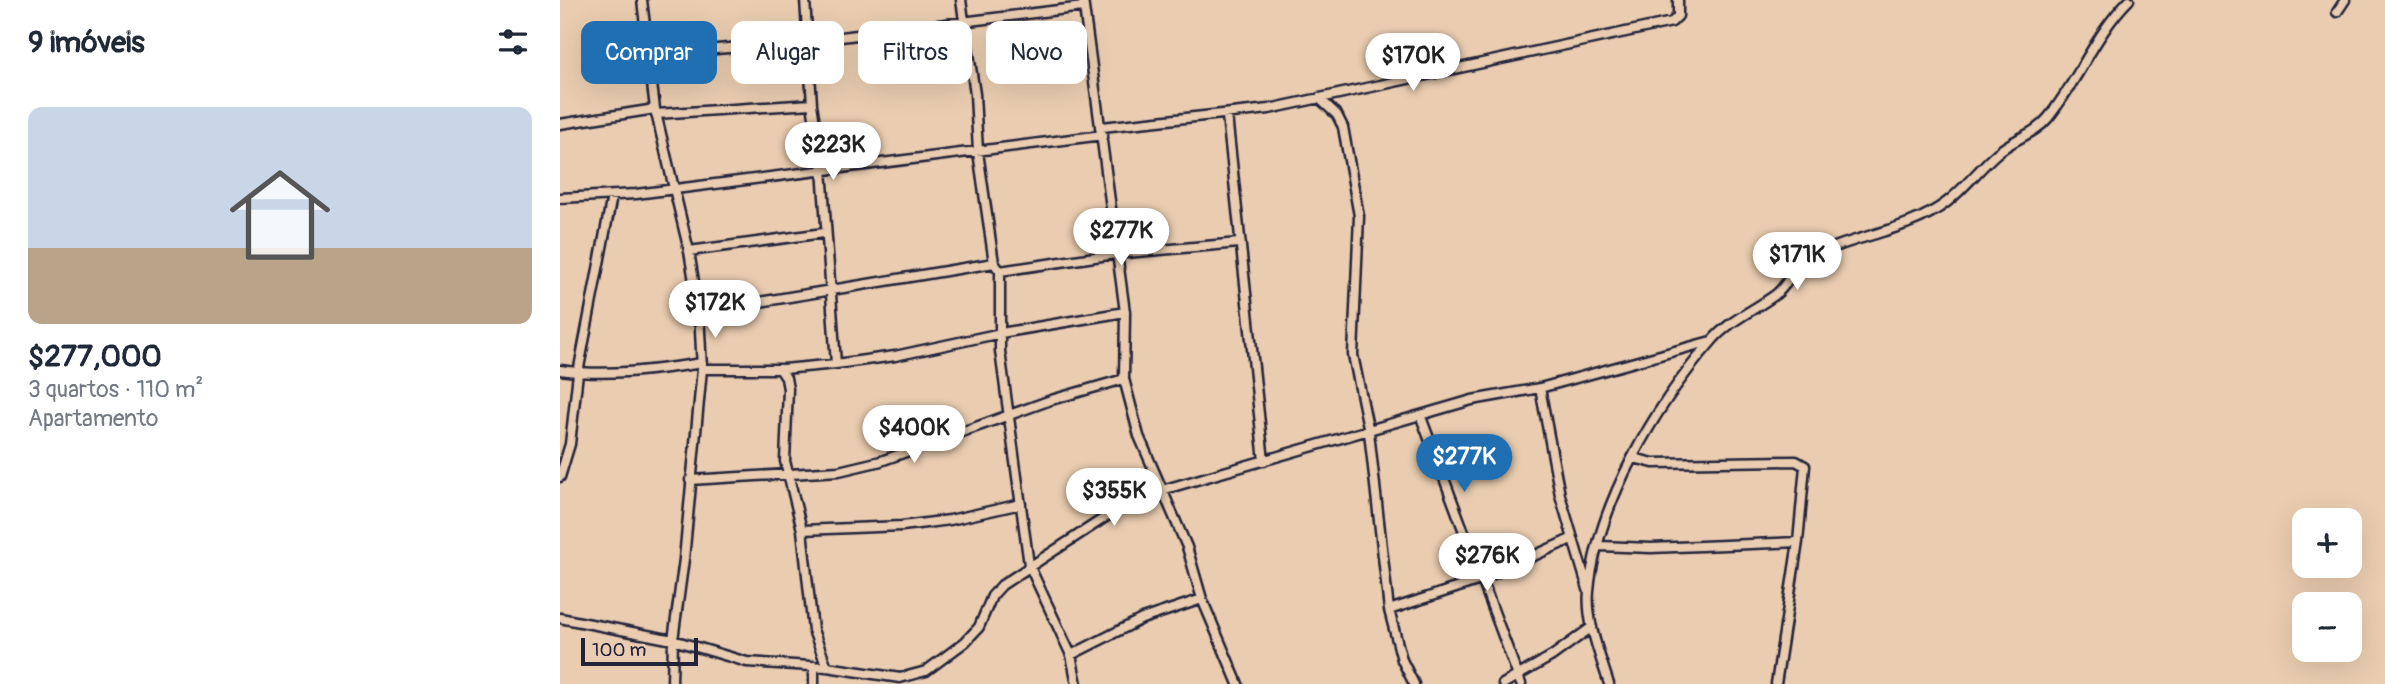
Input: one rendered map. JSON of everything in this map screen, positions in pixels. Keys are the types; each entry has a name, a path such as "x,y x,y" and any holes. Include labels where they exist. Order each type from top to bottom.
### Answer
{"street":[{"path":"642,0 644,21"},
{"path":"805,0 807,21"},
{"path":"961,0 975,94 978,152 994,263 1000,271 1000,351 1030,565 1071,655 1077,684"},
{"path":"560,198 612,196 978,152 1102,131 1227,116 1672,22 1678,16 1678,0"},
{"path":"1589,592 1599,546 1620,485 1633,458 1650,425 1711,341 1735,320 1778,293 1802,261 1828,249 1928,215 1972,181 1996,154 2029,135 2049,117 2100,36 2129,0"},
{"path":"2337,12 2346,0"},
{"path":"844,36 1083,4 1125,312 1124,379 1139,436 1187,547 1202,599 1238,684"},
{"path":"652,84 689,251 699,312 702,366 684,559 673,640 672,684"},
{"path":"811,84 822,169 824,233 836,364"},
{"path":"1319,98 1337,116 1343,127 1359,216 1353,355 1369,432 1389,610 1402,660 1414,684"},
{"path":"560,124 656,111 812,104"},
{"path":"1227,116 1238,196 1239,243 1264,461"},
{"path":"560,477 570,444 579,373 612,196"},
{"path":"689,251 824,233"},
{"path":"1000,271 1115,254 1239,243"},
{"path":"699,312 994,263"},
{"path":"560,370 579,373 702,366 780,369 836,364 895,356 1001,333 1125,312"},
{"path":"560,618 673,640 747,662 827,667 902,681 926,671 965,642 979,627 992,596 1030,565 1121,507 1162,490 1421,417 1472,400 1540,388 1711,341"},
{"path":"780,369 786,378 788,389 785,461 802,530 813,630 827,667"},
{"path":"690,480 839,471 881,461 1051,400 1124,379"},
{"path":"1540,388 1572,539 1589,592 1592,627 1609,684"},
{"path":"1421,417 1519,680"},
{"path":"1633,458 1653,463 1802,462 1806,471 1798,542 1776,684"},
{"path":"802,530 902,526 950,520 1021,504"},
{"path":"1389,610 1480,580 1572,539"},
{"path":"1599,546 1651,548 1798,542"},
{"path":"1071,655 1142,619 1202,599"},
{"path":"1503,684 1519,680 1592,627"},
{"path":"814,666 814,684"}]}
